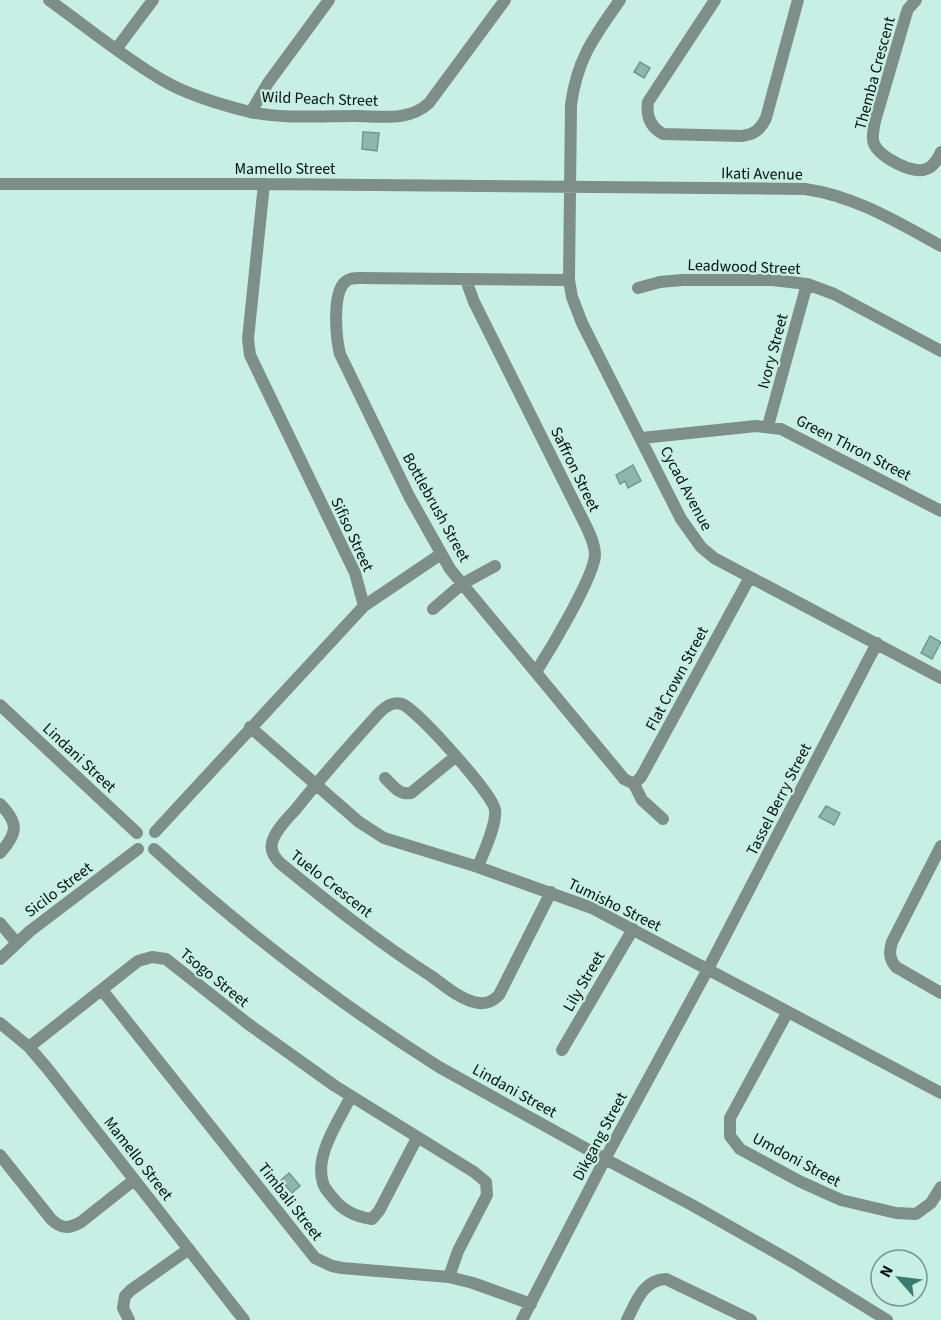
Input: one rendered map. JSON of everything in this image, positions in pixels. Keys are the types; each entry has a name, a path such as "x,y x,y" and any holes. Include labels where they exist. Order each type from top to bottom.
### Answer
{"street":[{"name":"Wild Peach Street","path":"49,0 166,82 199,96 251,112 292,116 400,116 410,115 423,109 505,0"},
{"path":"117,48 153,0"},
{"path":"251,112 268,83 329,0"},
{"name":"Cycad Avenue","path":"620,0 584,54 576,76 572,105 569,280 572,297 582,323 681,519 694,539 714,558 941,678"},
{"path":"715,0 648,102 649,120 653,128 663,134 742,135 758,131 766,118 798,0"},
{"name":"Themba Crescent","path":"916,0 906,15 875,121 873,138 878,150 884,156 914,170 926,170 932,166 941,152"},
{"name":"Mamello Street","path":"0,184 264,184 570,188"},
{"name":"Sifiso Street","path":"264,184 248,339 250,356 355,573 364,606"},
{"name":"Ikati Avenue","path":"570,188 776,188 819,191 857,202 941,246"},
{"name":"Bottlebrush Street","path":"466,280 349,279 341,287 338,299 336,332 340,354 409,496 441,554 462,584 642,800 663,819"},
{"path":"466,280 569,280"},
{"name":"Saffron Street","path":"466,280 474,302 587,528 594,548 595,556 588,577 536,672"},
{"name":"Leadwood Street","path":"638,288 660,282 682,280 772,280 807,284 834,294 941,351"},
{"name":"Ivory Street","path":"768,426 807,284"},
{"name":"Green Thron Street","path":"642,438 768,426 794,434 941,511"},
{"path":"154,832 364,606 441,554"},
{"path":"433,609 462,584 495,566"},
{"name":"Flat Crown Street","path":"629,782 641,777 750,576"},
{"name":"Tassel Berry Street","path":"708,969 877,643"},
{"name":"Tuelo Crescent","path":"478,867 495,819 495,810 487,794 415,713 395,703 385,707 378,714 316,783 276,834 272,849 274,857 334,907 414,966 472,1002 487,1003 499,995 551,892"},
{"name":"Lindani Street","path":"0,705 137,833"},
{"name":"Tumisho Street","path":"250,727 358,822 384,838 478,867 592,908 786,1013 941,1093"},
{"path":"385,778 399,791 411,793 455,757"},
{"path":"0,804 12,817 15,830 10,842 0,853"},
{"path":"146,828 154,832 158,842 154,849 146,852 138,849 135,843 137,833 146,828"},
{"path":"941,846 892,942 890,955 891,961 903,971 941,993"},
{"name":"Sicilo Street","path":"0,959 16,942 138,849"},
{"name":"Lindani Street","path":"154,849 258,940 355,1012 439,1067 787,1259 887,1320"},
{"path":"0,923 16,942"},
{"name":"Lily Street","path":"562,1050 633,929"},
{"name":"Tsogo Street","path":"29,1047 138,961 152,957 166,959 247,1023 351,1096 486,1182 488,1189 483,1204 458,1251 449,1277"},
{"name":"Dikgang Street","path":"522,1320 605,1159 708,969"},
{"name":"Timbali Street","path":"102,990 315,1258 323,1263 342,1268 449,1277 473,1282 531,1304"},
{"name":"Umdoni Street","path":"786,1013 730,1118 729,1128 734,1142 747,1153 827,1195 870,1208 916,1214 931,1203 941,1187"},
{"name":"Mamello Street","path":"0,1023 29,1047 47,1068 244,1320"},
{"path":"351,1096 325,1149 320,1172 323,1185 339,1206 359,1218 372,1219 379,1211 417,1138"},
{"path":"0,1155 51,1219 57,1225 65,1228 81,1222 134,1180"},
{"path":"129,1320 123,1308 125,1296 189,1249"},
{"path":"627,1320 648,1285 654,1281 666,1279 752,1320"}],"building":[{"path":"640,62 650,68 644,78 634,72"},
{"path":"363,132 379,133 377,151 362,149"},
{"path":"633,465 641,481 628,488 625,481 620,484 616,475"},
{"path":"930,636 941,642 932,659 921,653"},
{"path":"826,806 840,813 834,825 819,817"},
{"path":"289,1173 300,1186 292,1193 281,1180"}]}
